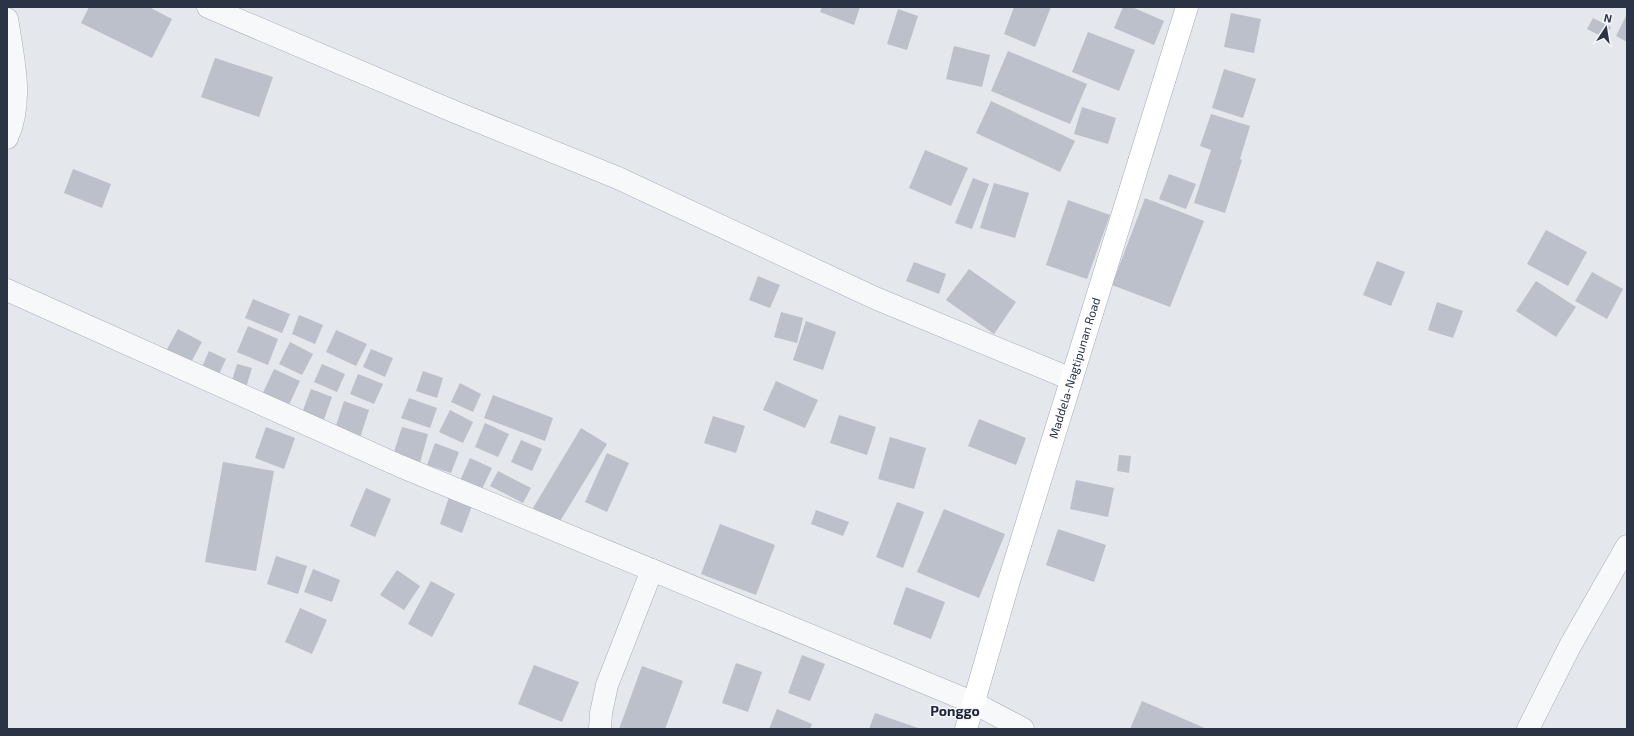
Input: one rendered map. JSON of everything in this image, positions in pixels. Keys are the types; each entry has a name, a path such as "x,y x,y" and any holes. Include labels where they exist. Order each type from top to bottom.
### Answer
{"main road":[{"name":"Maddela-Nagtipunan Road","path":"966,729 1008,584 1187,7"}],"street":[{"path":"208,7 455,112 618,178 875,298 1072,379"},
{"path":"7,19 16,80 15,110 7,138"},
{"path":"7,290 400,466 974,703 1023,729"},
{"path":"1528,729 1570,646 1627,546"},
{"path":"600,729 601,713 607,684 652,570"}],"building":[{"path":"89,7 149,7 172,19 152,58 81,23"},
{"path":"822,7 860,7 854,25 820,12"},
{"path":"1014,7 1051,7 1035,47 1004,34"},
{"path":"1123,7 1132,7 1164,21 1154,45 1114,28"},
{"path":"898,9 918,16 907,50 887,44"},
{"path":"1231,13 1261,19 1254,53 1224,47"},
{"path":"1627,14 1627,42 1616,36"},
{"path":"1593,18 1611,27 1605,38 1587,29"},
{"path":"1088,32 1135,50 1119,91 1072,72"},
{"path":"954,46 990,55 982,87 946,79"},
{"path":"1008,51 1087,84 1070,124 991,91"},
{"path":"215,58 273,77 259,117 201,97"},
{"path":"1224,69 1256,79 1243,118 1212,108"},
{"path":"991,101 1075,141 1060,172 976,133"},
{"path":"1082,107 1116,118 1108,144 1074,134"},
{"path":"1211,114 1250,126 1240,159 1242,160 1225,213 1194,203 1211,150 1200,146"},
{"path":"925,150 968,168 951,206 909,188"},
{"path":"73,169 111,184 102,208 64,193"},
{"path":"1169,174 1196,184 1186,209 1159,199"},
{"path":"973,178 989,184 972,229 955,223"},
{"path":"994,183 1029,193 1015,238 980,228"},
{"path":"1145,198 1204,221 1170,307 1112,285"},
{"path":"1068,200 1110,215 1087,279 1046,265"},
{"path":"1546,230 1587,252 1568,286 1527,264"},
{"path":"1377,261 1405,272 1391,306 1363,295"},
{"path":"914,262 946,274 939,294 906,281"},
{"path":"969,269 1016,302 994,334 946,300"},
{"path":"1592,272 1623,289 1607,319 1575,301"},
{"path":"758,276 780,285 770,308 749,300"},
{"path":"1536,281 1576,307 1556,337 1516,311"},
{"path":"253,299 290,314 282,333 245,318"},
{"path":"1437,302 1463,311 1453,338 1428,330"},
{"path":"781,312 803,318 797,343 774,337"},
{"path":"299,315 323,325 315,344 292,334"},
{"path":"806,321 836,332 823,370 793,360"},
{"path":"248,326 278,339 268,365 237,352"},
{"path":"178,329 202,342 190,364 166,351"},
{"path":"336,330 367,344 356,366 326,352"},
{"path":"290,342 313,354 302,375 279,364"},
{"path":"371,349 393,358 385,377 363,367"},
{"path":"209,351 226,359 218,376 201,369"},
{"path":"237,364 252,368 245,391 230,387"},
{"path":"322,364 345,374 337,392 314,382"},
{"path":"274,369 300,381 287,409 261,397"},
{"path":"423,371 443,378 437,398 416,391"},
{"path":"358,374 383,384 374,404 350,394"},
{"path":"776,381 818,400 805,428 763,410"},
{"path":"460,383 481,394 473,412 451,402"},
{"path":"311,389 332,397 323,422 302,413"},
{"path":"493,395 553,418 545,441 484,418"},
{"path":"409,398 437,408 430,428 401,418"},
{"path":"344,401 369,410 359,441 334,432"},
{"path":"450,410 473,422 463,443 439,432"},
{"path":"839,415 876,427 867,455 830,443"},
{"path":"713,416 745,426 736,453 704,443"},
{"path":"979,419 1026,438 1016,465 968,446"},
{"path":"485,423 509,434 498,457 475,447"},
{"path":"266,427 295,438 284,469 255,458"},
{"path":"402,427 428,434 420,463 393,455"},
{"path":"581,428 607,444 559,523 533,508"},
{"path":"890,437 926,448 914,489 878,479"},
{"path":"521,440 542,449 532,471 511,462"},
{"path":"435,443 459,452 451,473 427,465"},
{"path":"607,453 629,463 607,512 585,502"},
{"path":"1119,455 1131,456 1129,473 1117,471"},
{"path":"470,458 492,468 480,493 459,483"},
{"path":"223,462 274,471 256,571 205,562"},
{"path":"498,471 531,488 523,503 490,486"},
{"path":"1076,480 1114,488 1108,517 1070,509"},
{"path":"366,488 391,499 375,537 350,526"},
{"path":"449,497 472,506 462,533 440,524"},
{"path":"897,502 924,512 903,568 876,557"},
{"path":"944,509 1005,534 979,598 917,572"},
{"path":"816,510 849,522 843,536 811,524"},
{"path":"720,524 775,545 756,595 701,574"},
{"path":"1058,529 1106,545 1094,582 1046,565"},
{"path":"276,556 307,566 298,594 267,584"},
{"path":"313,569 340,580 332,602 304,592"},
{"path":"397,570 420,586 404,610 380,595"},
{"path":"431,581 455,594 432,637 408,624"},
{"path":"906,587 945,602 931,639 893,624"},
{"path":"300,608 327,620 312,654 285,642"},
{"path":"802,655 825,664 810,701 788,693"},
{"path":"736,663 762,672 748,712 722,703"},
{"path":"534,665 579,682 562,722 518,704"},
{"path":"642,666 683,681 665,729 619,729"},
{"path":"1142,701 1207,729 1130,729"},
{"path":"777,709 812,724 810,729 769,729"},
{"path":"875,713 921,729 869,729"}],"district":[{"name":"Ponggo","path":"955,711"}]}
